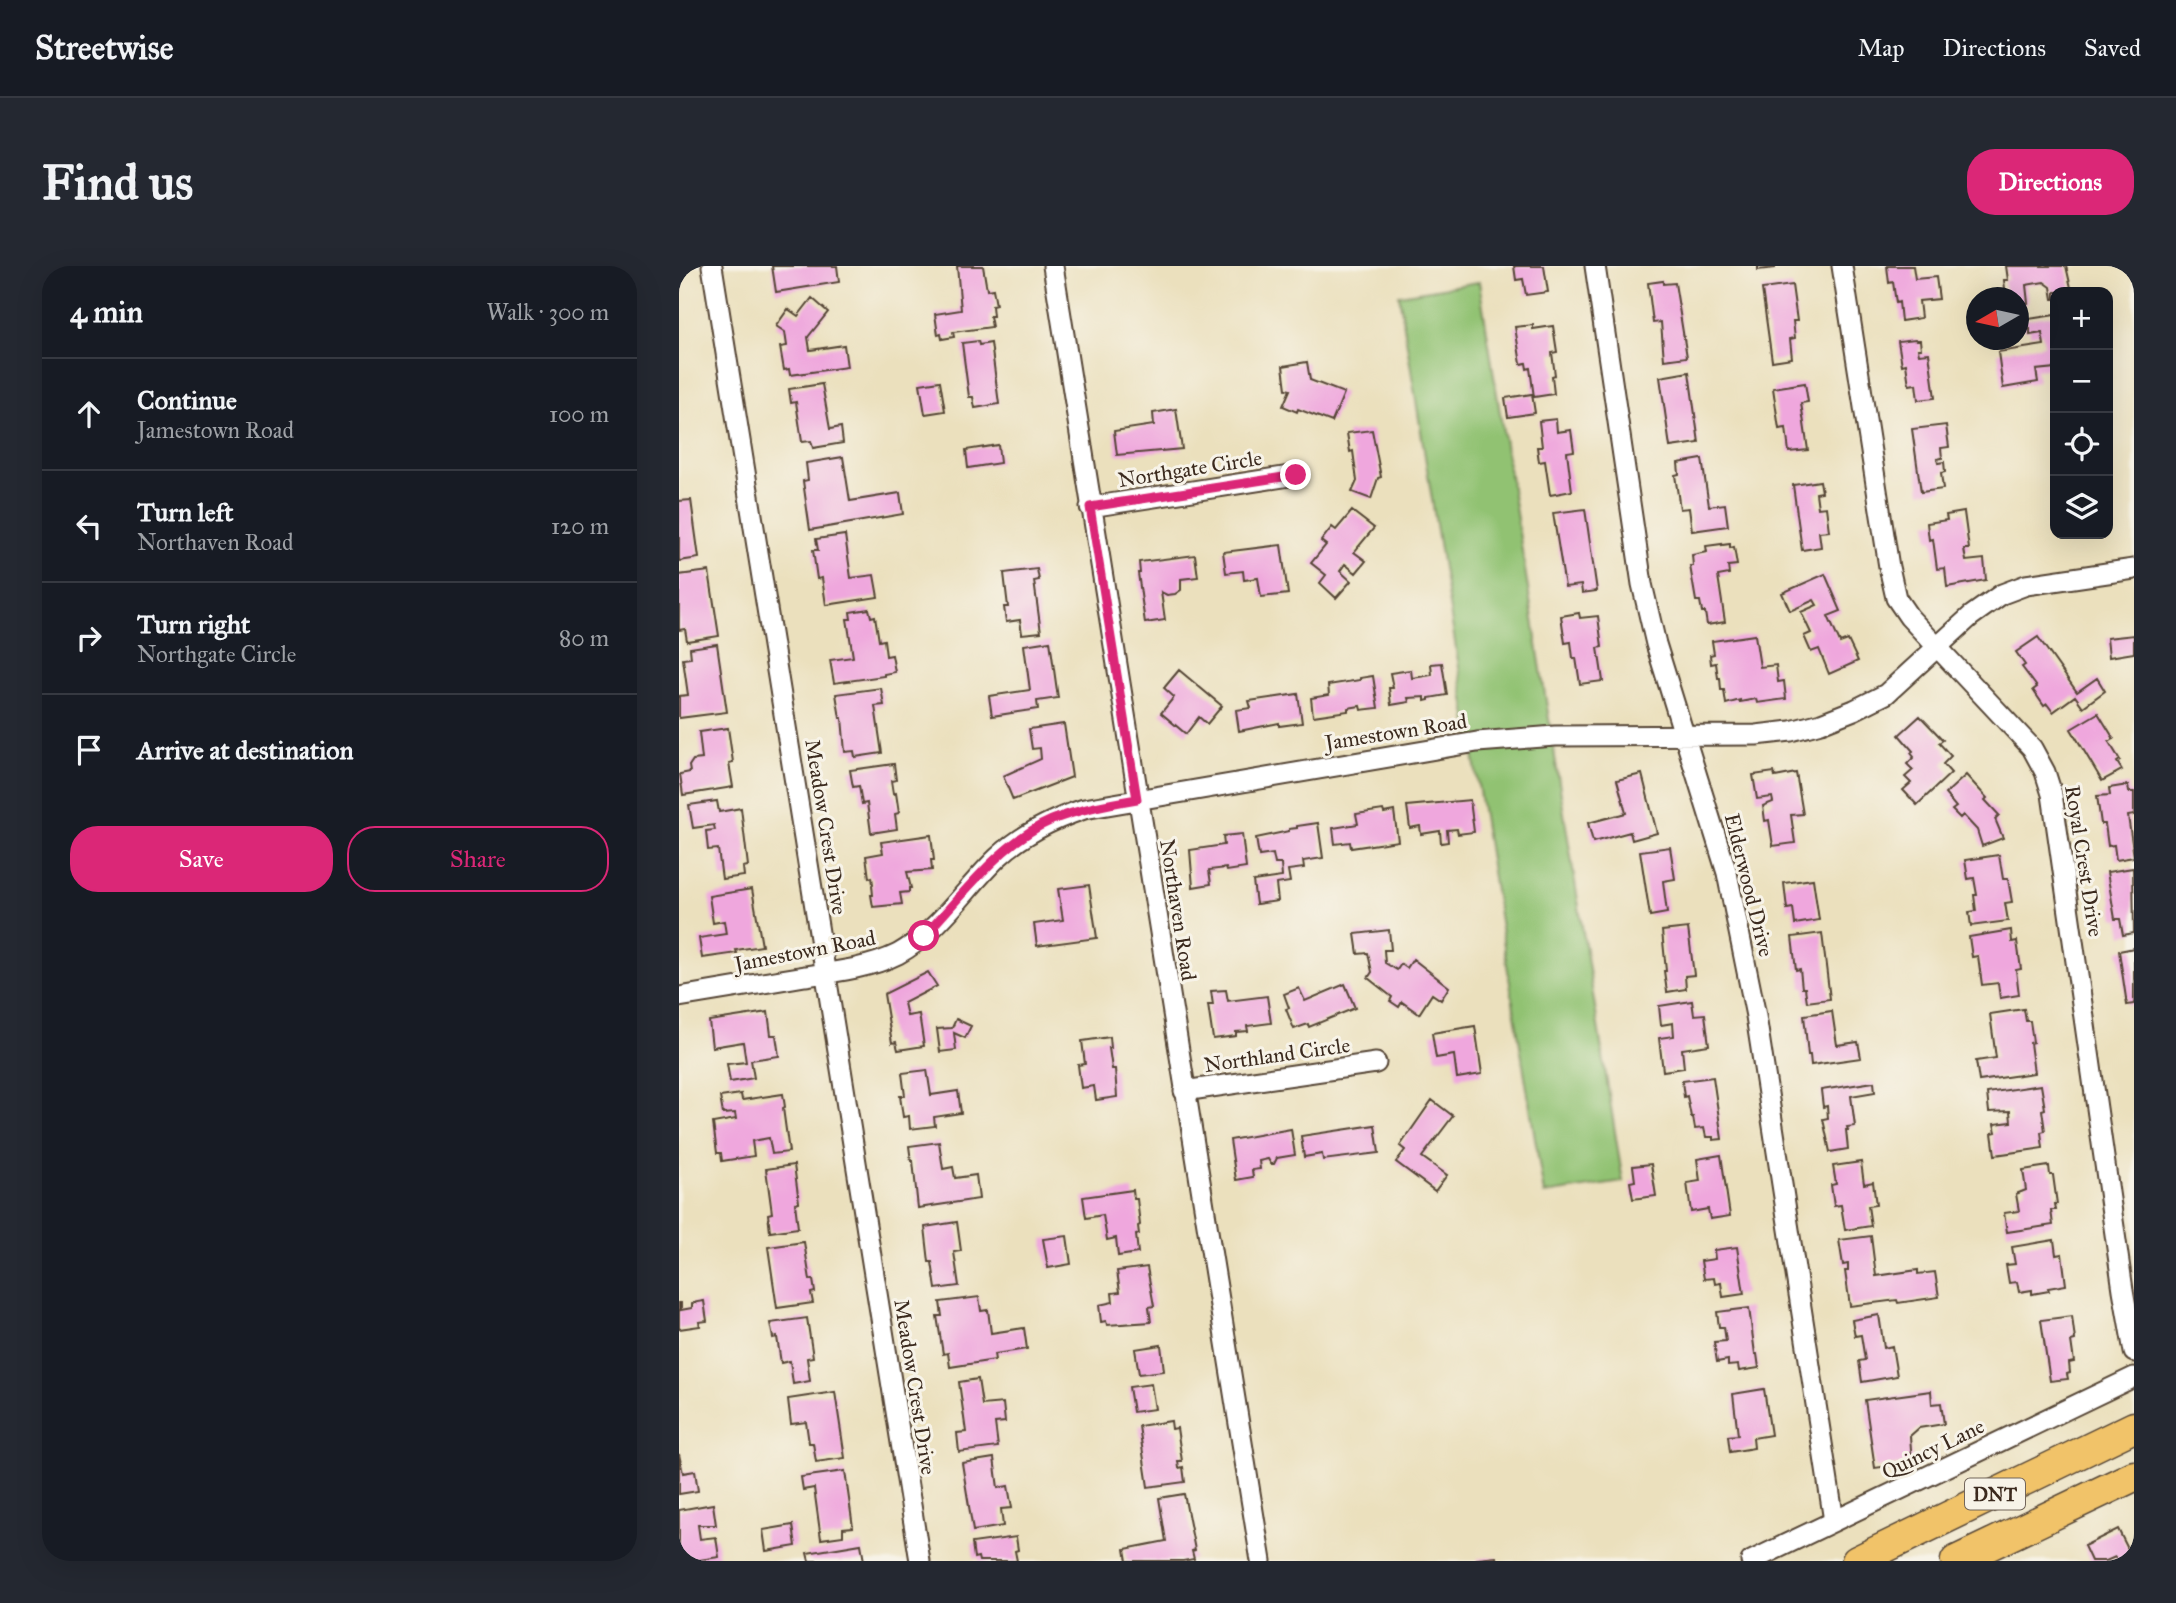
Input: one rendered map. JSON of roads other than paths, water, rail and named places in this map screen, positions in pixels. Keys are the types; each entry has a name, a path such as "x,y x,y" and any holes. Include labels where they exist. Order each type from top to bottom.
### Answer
{"highway":[{"name":"DNT","path":"1857,1561 2134,1427"},
{"name":"DNT","path":"1956,1561 2134,1476"}],"street":[{"name":"Meadow Crest Drive","path":"712,266 920,1561"},
{"name":"Northaven Road","path":"1053,266 1261,1561"},
{"name":"Elderwood Drive","path":"1595,266 1642,584 1656,644 1727,873 1756,1016 1834,1521"},
{"name":"Royal Crest Drive","path":"1842,266 1896,598 1909,617 2032,748 2045,772 2052,794 2134,1352"},
{"name":"Northgate Circle","path":"1090,507 1296,475"},
{"name":"Jamestown Road","path":"679,997 867,965 897,954 924,936 997,858 1020,839 1050,821 1084,809 1477,741 1555,736 1756,735 1791,731 1821,723 1885,694 1971,616 2002,594 2026,585 2134,569"},
{"name":"Northland Circle","path":"1185,1091 1376,1063"},
{"name":"Quincy Lane","path":"1751,1561 2134,1377"}]}
